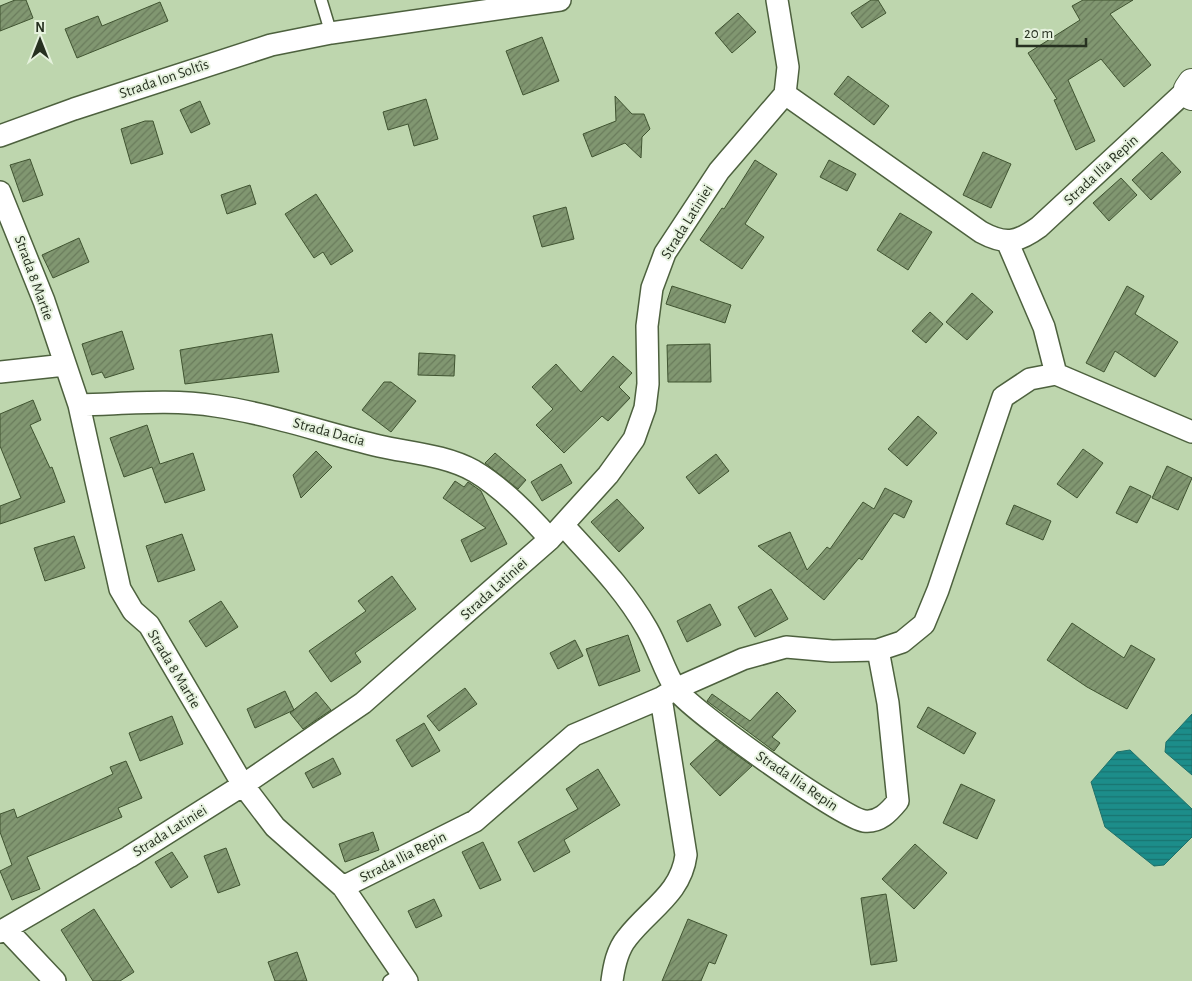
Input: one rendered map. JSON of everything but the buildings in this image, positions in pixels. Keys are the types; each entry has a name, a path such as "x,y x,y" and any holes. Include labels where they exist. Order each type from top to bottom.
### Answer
{"street":[{"name":"Strada Ion Soltîs","path":"0,136 271,44 331,33 560,0"},
{"path":"777,0 788,67 785,94 981,232 994,239 1007,241 1044,327 1056,374 1192,432"},
{"name":"Strada Ilia Repin","path":"1007,241 1023,238 1039,227 1191,89"},
{"name":"Strada Latiniei","path":"55,981 3,931 244,785 363,703 557,533 608,475 634,440 645,408 648,384 647,326 652,288 665,254 719,171 785,94"},
{"name":"Strada 8 Martie","path":"0,192 44,301 79,405 120,590 133,610 149,626 244,785 276,828 343,887 399,978"},
{"path":"0,372 64,365"},
{"name":"Strada Ilia Repin","path":"343,887 476,821 574,734 743,659 786,647 832,651 878,650 902,642 924,624 938,590 1003,397 1030,379 1056,374"},
{"name":"Strada Dacia","path":"79,405 174,402 216,406 284,420 377,446 452,461 475,472 557,533"},
{"name":"Strada Ilia Repin","path":"557,533 629,600 659,652 668,693 686,855 684,871 673,890 626,939 616,960 612,981"},
{"name":"Strada Ilia Repin","path":"668,693 699,712 836,809 864,821 883,818 898,802 888,703 878,650"}],"lane":[{"path":"321,0 331,33"}],"water":[{"path":"1192,714 1192,775 1165,752 1166,742"},
{"path":"1130,750 1192,809 1192,837 1164,865 1154,866 1105,827 1091,782 1117,752"}]}
